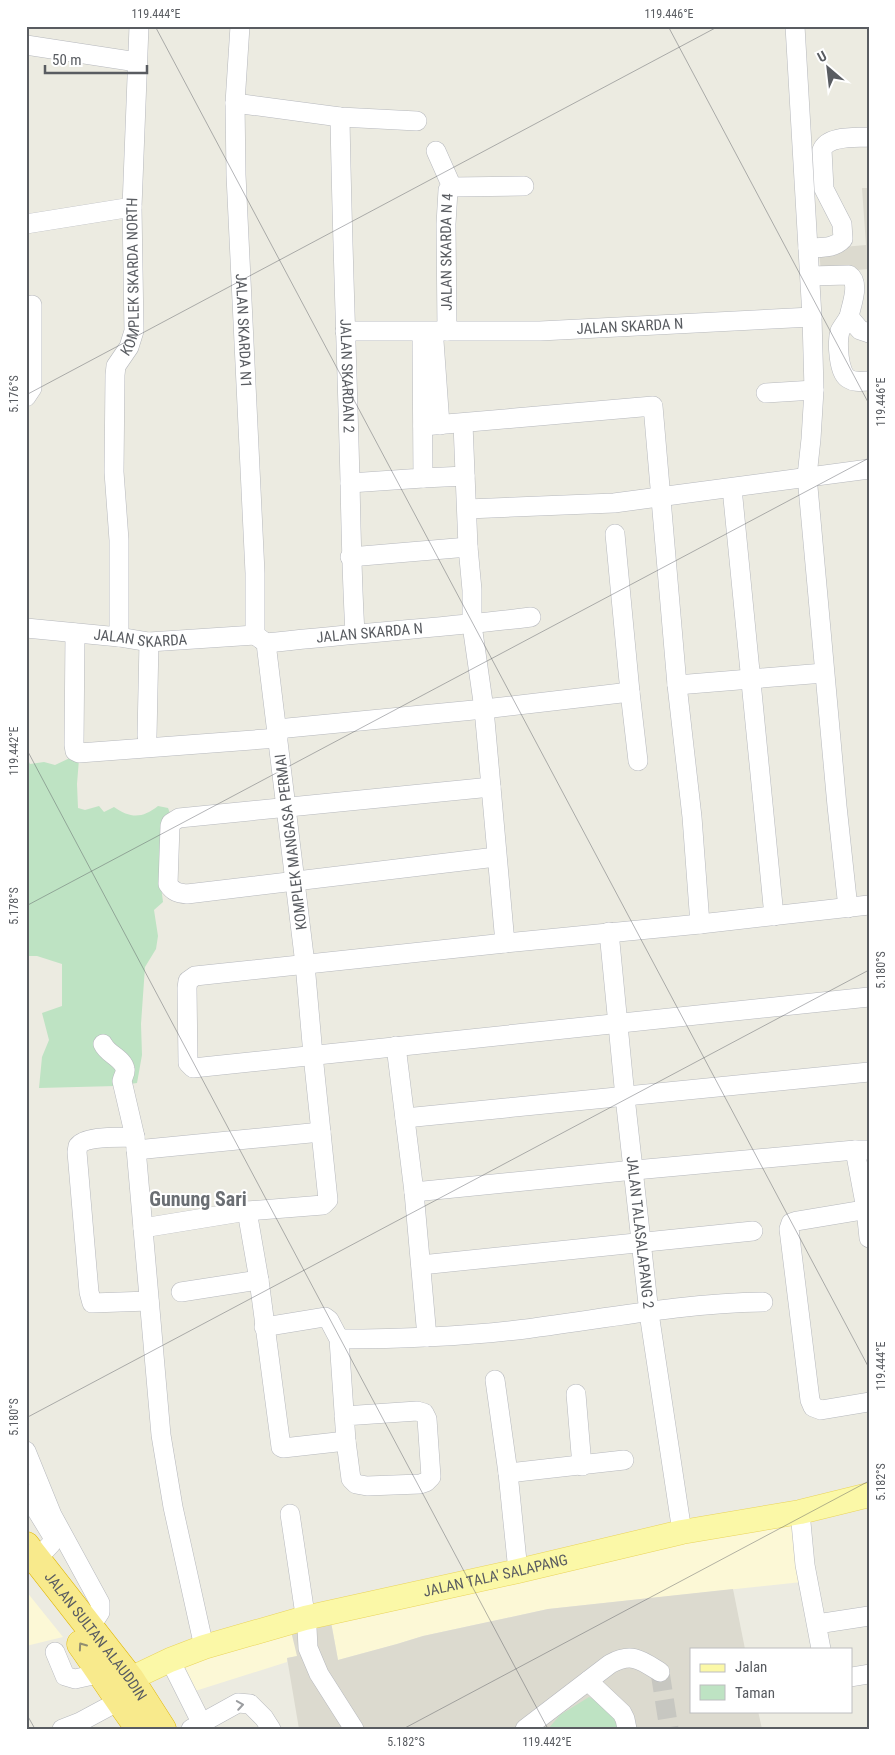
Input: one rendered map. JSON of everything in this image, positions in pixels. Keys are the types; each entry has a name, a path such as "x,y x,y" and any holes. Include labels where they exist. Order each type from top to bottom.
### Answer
{"highway":[{"name":"JALAN SULTAN ALAUDDIN","path":"28,1561 90,1626 124,1690 140,1729"},
{"name":"JALAN SULTAN ALAUDDIN","path":"28,1561 102,1673 124,1690 162,1729"}],"main road":[{"name":"JALAN TALA' SALAPANG","path":"124,1690 170,1660 204,1647 305,1618 518,1571 682,1532 800,1512 869,1495"}],"street":[{"name":"KOMPLEK SKARDA NORTH","path":"119,637 119,540 114,472 115,375 116,366 129,347 134,331 132,208 139,26"},
{"name":"JALAN SKARDA N1","path":"240,26 235,103 238,246 260,639"},
{"path":"795,26 810,276 814,390 807,476 824,673 848,908"},
{"path":"26,45 137,62"},
{"path":"235,103 340,117 418,121"},
{"name":"JALAN SKARDAN 2","path":"340,117 344,331 350,483 350,557 354,633"},
{"path":"808,248 831,246 843,240 842,224 824,189 822,150 824,145 830,140 869,137"},
{"path":"436,151 452,187"},
{"name":"JALAN SKARDA N 4","path":"447,331 446,224 448,190 452,187 524,186"},
{"path":"26,224 132,208"},
{"path":"810,276 849,275 853,277 855,285 849,318 840,331 839,350 842,372 847,378 855,382 869,381"},
{"path":"26,397 32,388 29,306"},
{"name":"JALAN SKARDA N","path":"447,331 540,331 812,317"},
{"path":"849,318 860,330 869,333"},
{"path":"344,331 447,331"},
{"path":"423,478 432,426 430,383"},
{"path":"766,393 814,390"},
{"path":"432,426 653,406 677,685 692,817 700,924"},
{"path":"463,424 468,546 472,590 472,624 484,709 496,858 506,943"},
{"path":"467,509 614,503 869,469"},
{"path":"350,483 465,476"},
{"path":"732,488 774,916"},
{"path":"615,534 638,761"},
{"path":"350,557 468,546"},
{"name":"JALAN SKARDA N","path":"260,639 472,624 531,617"},
{"name":"JALAN SKARDA","path":"26,628 119,637 149,642 260,639"},
{"path":"75,633 74,745 79,753 278,734 630,692"},
{"name":"KOMPLEK MANGASA PERMAI","path":"246,1211 323,1205 328,1202 296,881 278,734 260,639"},
{"path":"147,736 149,642"},
{"path":"677,685 824,673"},
{"path":"491,787 176,819 170,826 168,884 173,891 187,894 496,858"},
{"path":"869,905 192,977 188,981 187,988 188,1063 193,1068 618,1022 869,998"},
{"name":"JALAN TALASALAPANG 2","path":"609,932 649,1313 682,1532"},
{"path":"103,1044 124,1066 125,1072 122,1081 135,1144 161,1435 173,1507 204,1647"},
{"path":"396,1046 414,1192 427,1337"},
{"path":"405,1118 869,1072"},
{"path":"149,1300 92,1303 89,1292 85,1249 78,1146 85,1140 135,1144 321,1132"},
{"path":"414,1192 862,1150 869,1238"},
{"path":"867,1209 797,1221 791,1223 789,1229 810,1400 813,1407 821,1410 869,1402"},
{"path":"143,1228 246,1211 259,1280 281,1447 346,1442"},
{"path":"421,1265 753,1232"},
{"path":"181,1292 259,1280"},
{"path":"339,1340 427,1337 515,1330 718,1304 763,1302"},
{"path":"264,1327 325,1318 329,1320 339,1340 344,1416 346,1442 352,1479 356,1484 366,1486 420,1484 426,1482 431,1477 427,1419 424,1413 418,1411 344,1416"},
{"path":"495,1380 508,1473 518,1571"},
{"path":"576,1394 582,1466"},
{"path":"26,1451 52,1515 100,1603 100,1612 90,1626"},
{"path":"508,1473 624,1460"},
{"path":"26,1493 53,1537 53,1541 28,1561"},
{"path":"800,1512 806,1565 821,1648"},
{"path":"290,1514 307,1628 308,1648 314,1662 354,1729"},
{"path":"26,1534 42,1521"},
{"path":"817,1624 869,1616"},
{"path":"55,1652 65,1676 75,1680 102,1673"},
{"path":"526,1729 620,1658 631,1657 643,1661 660,1672"},
{"path":"170,1660 196,1726 238,1703 250,1704 262,1725"},
{"path":"852,1677 869,1674"},
{"path":"588,1681 622,1713 627,1729"},
{"path":"62,1729 80,1722 124,1690"}],"shaded area":[{"path":"862,188 869,188 869,269 821,273 819,249 866,245"},
{"path":"792,1515 802,1582 548,1609 423,1636 338,1660 331,1622"},
{"path":"733,1589 745,1648 690,1648 690,1712 758,1712 762,1729 299,1729 287,1658 297,1656 291,1631 331,1622 338,1660 423,1636 548,1609"},
{"path":"26,1591 63,1637 26,1646"},
{"path":"291,1631 298,1656 287,1658 287,1662 192,1692 177,1671 201,1658"}],"green space":[{"path":"26,756 30,764 44,762 55,765 72,757 79,759 78,808 85,810 99,806 104,812 114,807 126,814 137,816 147,813 158,806 168,808 171,816 161,886 163,902 154,910 158,936 156,949 145,967 141,1024 142,1055 137,1083 116,1086 39,1088 42,1057 49,1040 42,1013 62,1006 62,964 37,956 26,956"},
{"path":"589,1697 599,1702 607,1710 614,1719 618,1729 548,1729 560,1715"}],"tunnel":[{"path":"660,1672 669,1729"}],"district":[{"name":"Gunung Sari","path":"198,1199"}]}
